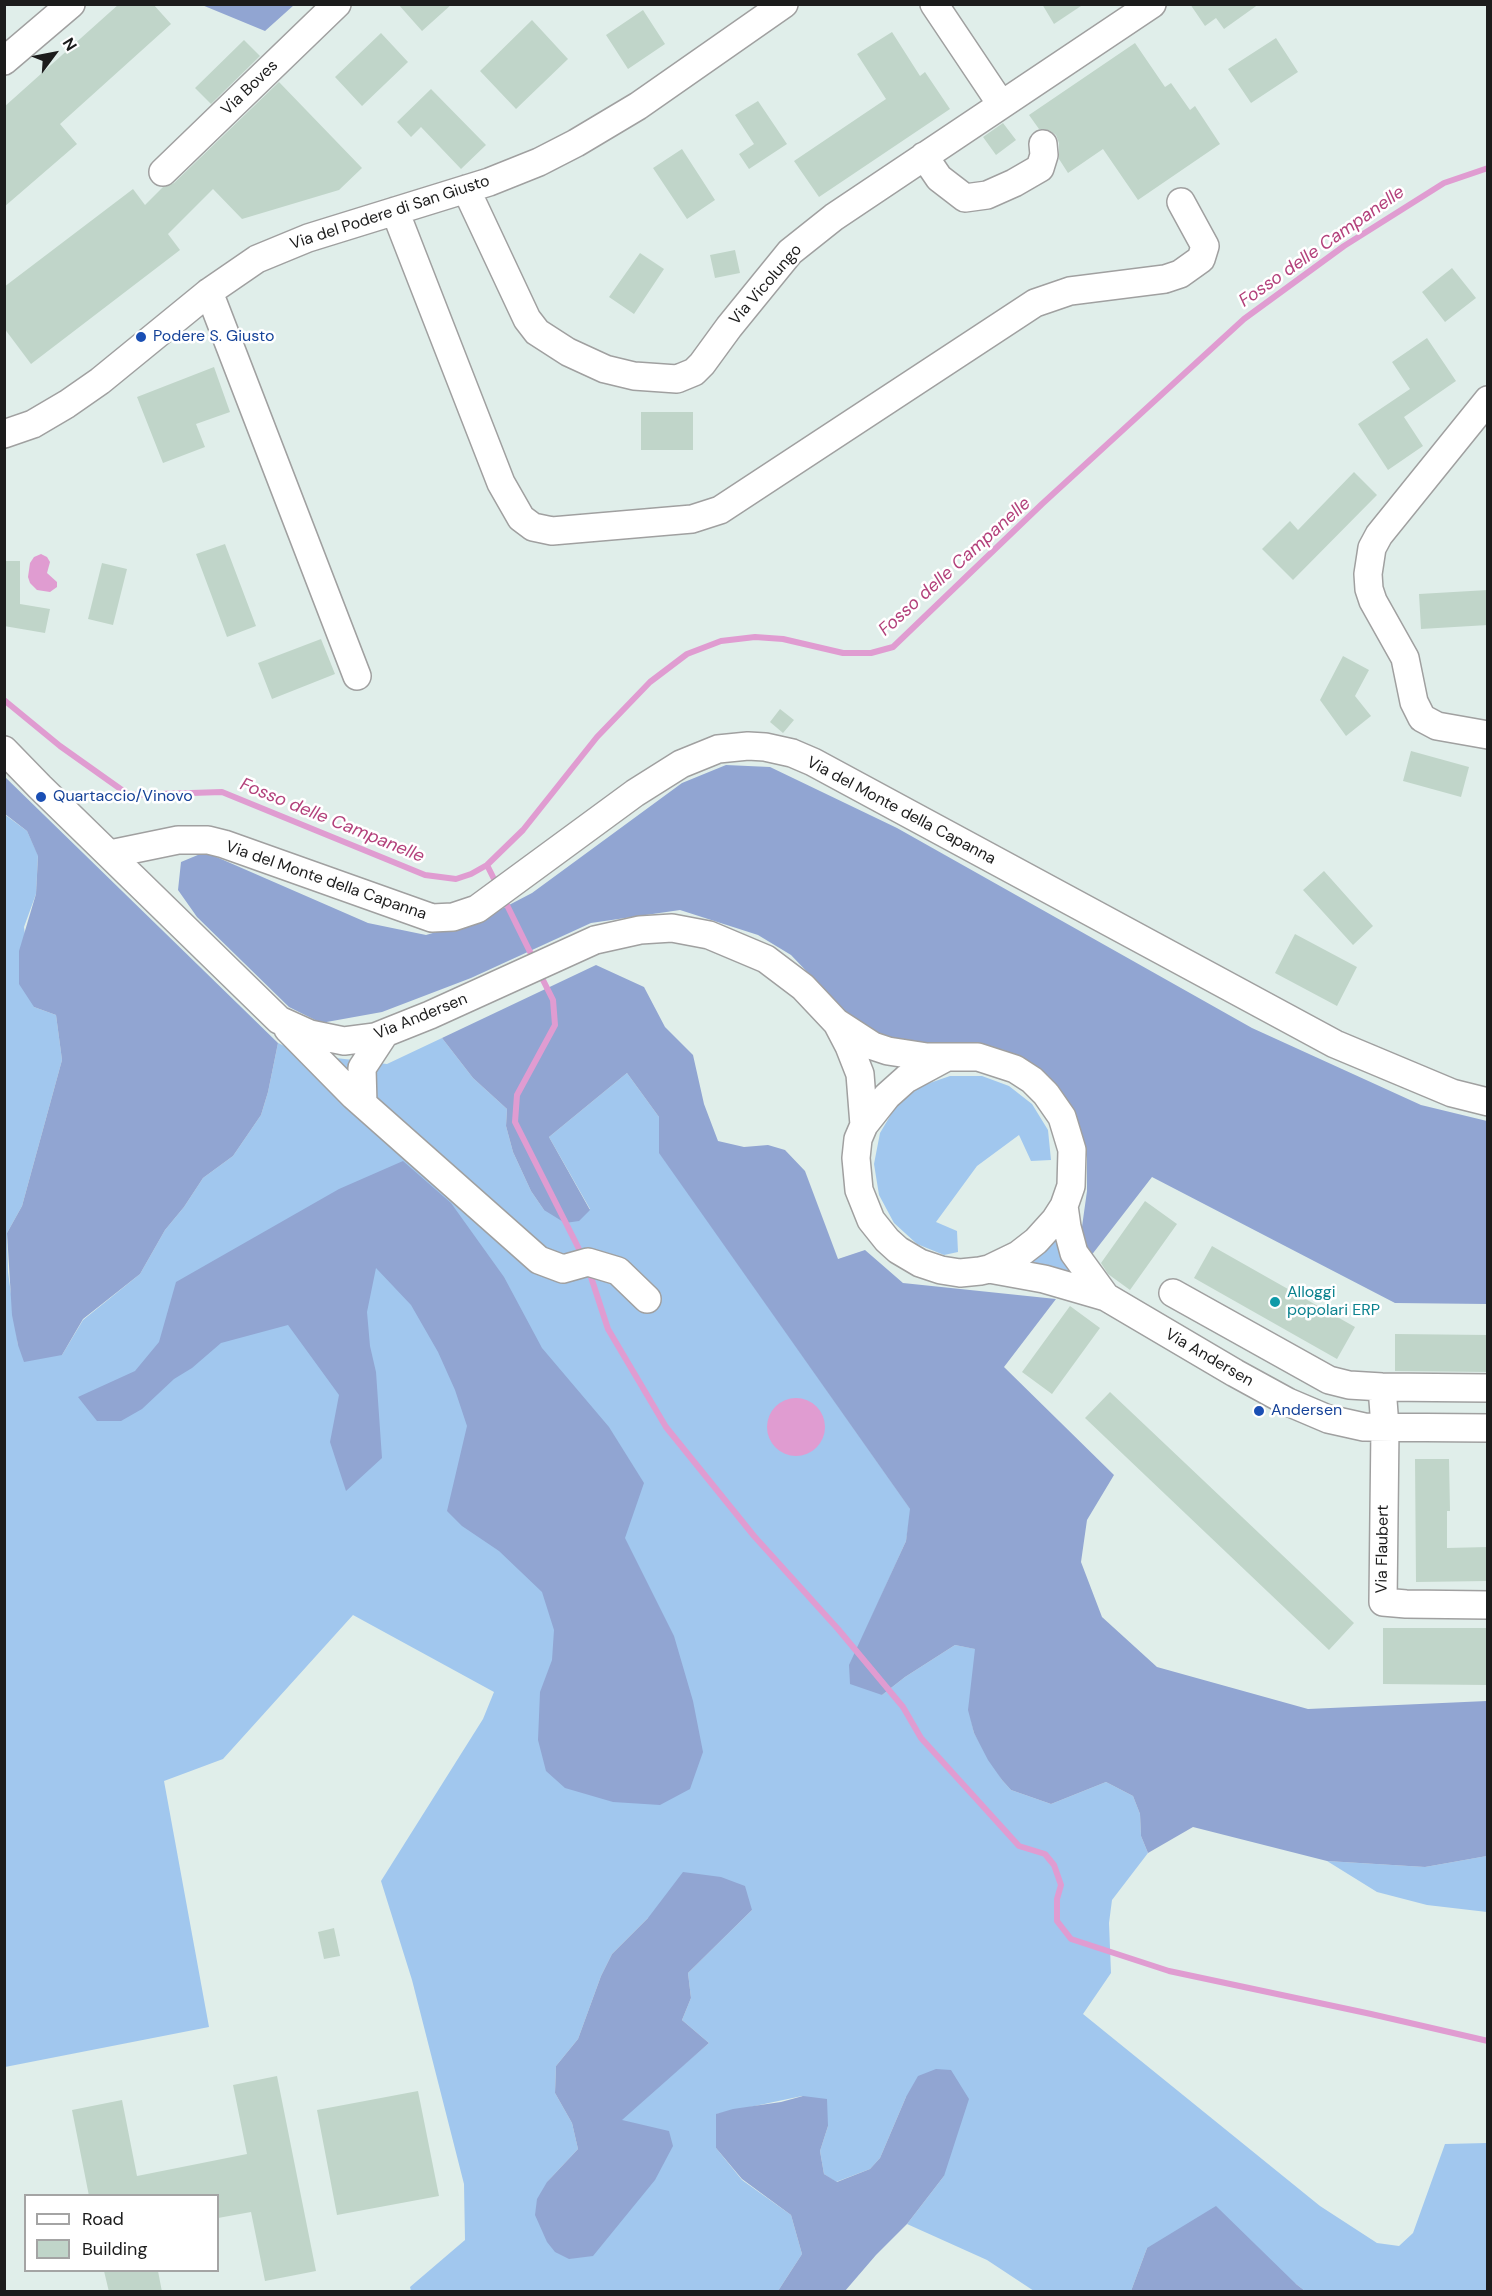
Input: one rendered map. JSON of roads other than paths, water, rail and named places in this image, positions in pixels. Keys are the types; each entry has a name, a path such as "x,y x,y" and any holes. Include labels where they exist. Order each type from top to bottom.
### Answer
{"street":[{"path":"4,61 71,4"},
{"name":"Via Boves","path":"163,172 337,4"},
{"name":"Via del Podere di San Giusto","path":"4,434 33,424 67,405 243,267 273,251 308,237 466,189 523,169 576,144 638,106 784,4"},
{"path":"934,4 1001,104"},
{"name":"Via Vicolungo","path":"466,189 527,319 537,332 568,352 605,369 634,376 676,379 694,372 702,364 790,252 834,217 1152,4"},
{"path":"924,156 939,178 964,198 987,195 1040,168 1044,155 1043,144"},
{"path":"395,211 501,483 521,518 533,527 552,531 692,519 720,510 1035,303 1070,291 1165,279 1180,274 1201,259 1204,246 1181,202"},
{"path":"209,292 357,676"},
{"path":"1488,400 1379,536 1372,548 1368,574 1373,601 1405,658 1414,702 1422,718 1437,726 1488,735"},
{"name":"Via del Monte della Capanna","path":"110,854 178,840 208,840 432,918 453,917 477,909 635,793 690,759 727,748 757,746 774,748 813,762 1162,953 1335,1044 1452,1093 1488,1102"},
{"name":"Via Andersen","path":"4,750 279,1020 310,1034 344,1041 366,1039 385,1033 595,940 627,932 659,928 694,931 734,944 766,959 803,987 836,1022 857,1037 888,1051 945,1058 978,1057 1000,1062 1032,1080 1046,1094 1062,1117 1072,1150 1071,1186 1064,1206 1046,1230 1028,1247 990,1269"},
{"path":"279,1020 363,1104 539,1260 562,1269 583,1264 618,1270 647,1299"},
{"name":"Via Andersen","path":"836,1022 860,1074 864,1125"},
{"path":"363,1104 362,1068 385,1033"},
{"name":"Via Andersen","path":"945,1058 906,1079 887,1096 864,1125 858,1139 856,1158 859,1190 871,1220 887,1240 907,1256 941,1270 960,1273 990,1269 1044,1279 1106,1297 1154,1327 1301,1408 1345,1424 1385,1427 1488,1428"},
{"name":"Via Andersen","path":"1064,1206 1074,1253 1083,1269 1106,1297"},
{"path":"1173,1293 1320,1376 1349,1385 1488,1388"},
{"path":"1382,1387 1385,1427"},
{"name":"Via Flaubert","path":"1385,1427 1383,1602 1488,1605"}],"waterway":[{"name":"Fosso delle Campanelle","path":"4,700 60,746 129,795 222,792 425,875 456,879 471,874 487,865 523,830 597,737 650,682 687,654 721,641 755,637 783,639 843,653 871,653 893,647 1042,504 1244,319 1344,246 1444,183 1488,168"},
{"path":"487,865 497,885"},
{"path":"503,897 534,960"},
{"path":"539,972 553,1000 555,1025 517,1095 515,1122 583,1257"},
{"path":"589,1271 608,1329 666,1427 754,1536 838,1629 903,1707 921,1738 1019,1846 1045,1854 1054,1865 1061,1885 1057,1899 1057,1921 1071,1939 1169,1971 1488,2041"}],"place":[{"name":"Podere S. Giusto","path":"141,337"},
{"name":"Quartaccio/Vinovo","path":"41,797"},
{"name":"Alloggi popolari ERP","path":"1275,1302"},
{"name":"Andersen","path":"1259,1411"}]}
